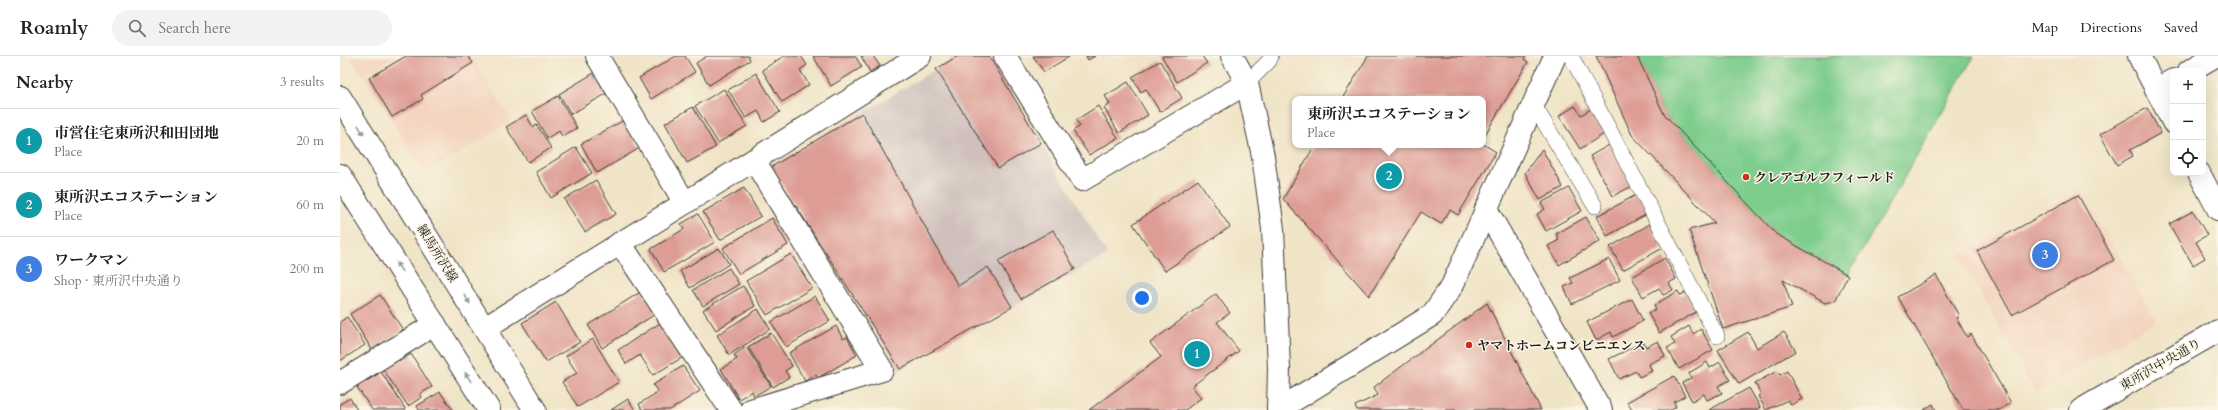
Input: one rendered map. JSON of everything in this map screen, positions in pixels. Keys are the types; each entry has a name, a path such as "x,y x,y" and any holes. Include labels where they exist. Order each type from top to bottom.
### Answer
{"street":[{"path":"597,56 685,203"},
{"path":"485,328 920,56"},
{"path":"1005,56 1082,180 1247,82"},
{"path":"1232,56 1247,82 1263,156 1273,229 1279,368 1278,410"},
{"path":"1278,410 1432,315 1452,286 1555,56"},
{"path":"2139,56 2165,85 2170,108"},
{"path":"2194,68 2215,56"},
{"name":"練馬所沢線","path":"340,97 536,410"},
{"path":"751,410 882,370 754,160"},
{"path":"340,175 489,410"},
{"path":"2201,176 2218,209"},
{"path":"1486,209 1602,410"},
{"path":"620,244 731,410"},
{"path":"340,383 435,324"},
{"name":"東所沢中央通り","path":"2081,410 2218,330"}],"lane":[{"path":"1247,82 1269,61 1271,56"},
{"path":"1571,56 1717,336"},
{"path":"1533,104 1595,206"}],"shaded area":[{"path":"350,56 396,56 362,75"},
{"path":"400,56 471,56 512,121 425,174 364,77"},
{"path":"958,56 989,56 1107,255 900,369 771,167"},
{"path":"2081,190 2156,321 2036,393 1959,256"}],"green space":[{"path":"1637,56 1974,56 1848,275 1776,234 1664,114"}],"building":[{"path":"406,56 468,56 473,63 421,95 423,99 392,117 369,78"},
{"path":"676,56 685,56 695,72 651,99 639,78"},
{"path":"707,56 748,56 750,60 709,85 696,63"},
{"path":"784,56 801,56 807,65 800,70 809,85 782,102 762,70"},
{"path":"813,56 855,56 862,67 831,86"},
{"path":"861,56 873,56 880,66 870,72"},
{"path":"958,56 989,56 1041,143 998,168 936,69"},
{"path":"1033,56 1070,56 1044,72"},
{"path":"1086,56 1095,56 1088,60"},
{"path":"1202,56 1207,63 1177,82 1162,57"},
{"path":"1368,56 1526,56 1524,59 1528,62 1486,133 1486,96 1344,96"},
{"path":"1596,56 1637,56 1664,114 1776,234 1848,275 1835,301 1825,303 1783,280 1792,307 1723,329 1689,230 1715,223 1632,135"},
{"path":"1160,61 1182,98 1160,112 1146,89 1141,92 1132,77"},
{"path":"594,73 606,94 571,114 559,94"},
{"path":"756,73 780,112 764,122 758,111 746,118 728,90"},
{"path":"1128,82 1148,115 1119,133 1104,108 1110,104 1105,96"},
{"path":"724,89 747,126 718,143 695,106"},
{"path":"558,96 577,128 562,136 559,131 547,138 532,111"},
{"path":"1098,106 1118,138 1089,155 1073,131 1080,126 1076,120"},
{"path":"1575,106 1581,115 1591,109 1607,132 1580,149 1559,116"},
{"path":"693,107 716,147 687,163 665,123"},
{"path":"2147,108 2161,133 2130,150 2133,156 2117,165 2100,134"},
{"path":"862,113 958,286 988,267 1012,307 900,369 771,167"},
{"path":"526,115 533,127 537,125 551,148 528,162 506,127"},
{"path":"624,120 640,148 597,173 581,144"},
{"path":"1611,144 1634,185 1613,196 1590,156"},
{"path":"1486,146 1496,152 1458,215 1450,210 1441,224 1421,212 1369,296 1283,199 1313,148 1486,148"},
{"path":"576,147 592,173 551,198 536,172"},
{"path":"1542,149 1563,187 1540,200 1525,173"},
{"path":"596,180 616,214 585,232 564,199"},
{"path":"1198,180 1230,227 1165,271 1133,224"},
{"path":"744,188 761,216 720,240 703,212"},
{"path":"1569,188 1582,211 1546,231 1537,214 1545,209 1541,203"},
{"path":"1638,194 1649,213 1607,236 1597,216"},
{"path":"2078,195 2114,260 2012,315 1977,251"},
{"path":"2193,211 2207,235 2196,242 2205,258 2193,265 2169,224"},
{"path":"698,214 715,242 664,272 651,249 684,229 681,224"},
{"path":"1586,217 1600,241 1559,265 1548,246 1559,240 1556,234"},
{"path":"772,218 788,245 739,274 723,248"},
{"path":"1650,224 1663,248 1623,270 1610,247"},
{"path":"1053,230 1075,269 1021,299 998,261"},
{"path":"719,248 729,264 690,288 680,271"},
{"path":"791,254 812,288 767,315 746,281"},
{"path":"1665,258 1676,279 1669,283 1673,290 1663,295 1659,288 1643,297 1632,277"},
{"path":"1609,259 1620,280 1572,304 1564,287 1573,283 1570,278"},
{"path":"729,268 739,284 703,306 693,290"},
{"path":"1936,275 1959,316 1956,318 1967,337 1971,334 2011,403 1999,410 1963,410 1898,297"},
{"path":"743,286 755,306 716,330 703,310"},
{"path":"642,291 657,313 602,348 588,325"},
{"path":"1678,291 1680,295 1686,293 1696,312 1659,333 1648,313 1656,309 1654,305"},
{"path":"1216,294 1230,313 1217,322 1239,351 1192,386 1201,398 1185,410 1089,410 1161,357 1150,343"},
{"path":"380,295 403,330 372,350 350,314"},
{"path":"815,296 830,321 786,347 771,322"},
{"path":"1632,299 1643,321 1613,337 1611,332 1596,340 1587,322"},
{"path":"556,302 580,342 546,362 522,323"},
{"name":"ヤマトホームコンビニエンス","path":"1487,303 1541,410 1357,410 1355,406 1378,395 1374,387"},
{"path":"758,309 770,329 729,355 717,335"},
{"path":"347,317 365,345 340,361 340,322"},
{"path":"663,321 685,356 653,375 640,355 626,364 618,350"},
{"path":"836,326 843,339 847,337 857,355 818,378 816,375 805,381 789,353"},
{"path":"1689,326 1693,334 1701,329 1713,350 1679,369 1667,348 1675,344 1671,337"},
{"path":"1748,332 1757,348 1784,332 1796,351 1739,384 1718,350"},
{"path":"771,333 792,366 785,371 789,377 773,387 748,347"},
{"path":"593,339 619,382 578,407 562,382 577,373 566,356"},
{"path":"1658,341 1665,356 1649,364 1652,371 1639,377 1636,371 1619,379 1609,359 1643,342 1646,347"},
{"path":"746,347 771,386 754,396 752,391 739,399 721,369 737,359 734,355"},
{"path":"411,354 432,387 420,394 422,397 408,406 382,368 398,358 400,361"},
{"path":"1707,362 1710,368 1720,362 1730,380 1718,386 1722,393 1707,400 1704,394 1692,401 1682,383 1691,378 1689,373"},
{"path":"683,366 700,391 670,410 642,410 639,404 658,392 653,385"},
{"path":"1777,371 1780,375 1787,371 1802,399 1791,405 1788,400 1766,410 1758,396 1761,394 1755,383"},
{"path":"381,372 406,410 372,410 357,387"},
{"path":"1674,376 1685,396 1674,402 1676,407 1671,410 1632,410 1627,402"},
{"path":"1749,388 1760,407 1756,410 1709,410"},
{"path":"440,392 453,410 419,410 417,406"},
{"path":"350,398 357,410 340,410 340,404"},
{"path":"628,399 635,410 611,410"},
{"path":"1933,404 1936,410 1924,410"}],"place":[{"name":"東所沢エコステーション","path":"1389,176"},
{"name":"クレアゴルフフィールド","path":"1746,177"},
{"name":"ワークマン","path":"2045,255"},
{"name":"ヤマトホームコンビニエンス","path":"1469,345"},
{"name":"市営住宅東所沢和田団地","path":"1197,354"}]}
